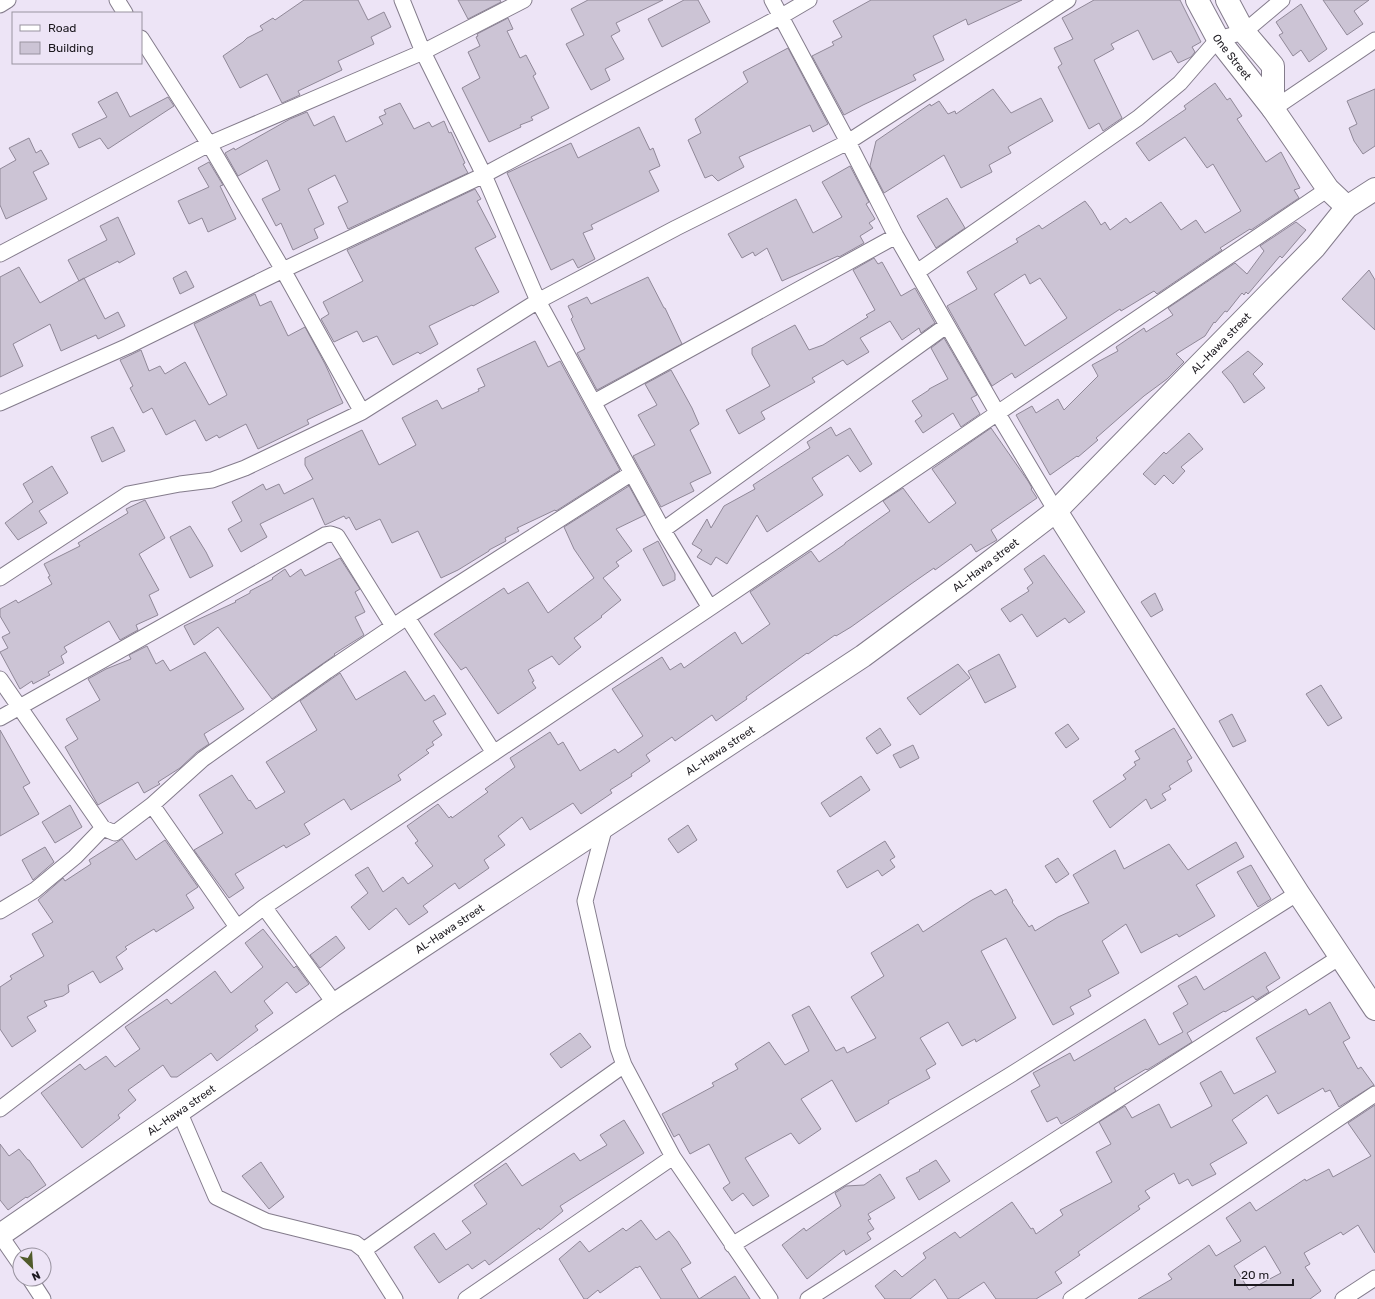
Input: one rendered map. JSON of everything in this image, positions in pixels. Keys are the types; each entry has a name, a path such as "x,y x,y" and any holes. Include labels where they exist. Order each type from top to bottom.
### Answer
{"street":[{"path":"0,5 8,0"},
{"path":"117,0 124,12"},
{"path":"402,0 423,52 484,174 538,301 663,530 710,608"},
{"path":"0,254 209,144 423,52 524,0"},
{"path":"772,0 848,142 896,236 946,326 998,414 1056,511 1298,893 1375,1009"},
{"path":"0,403 128,346 484,174 780,17 809,0"},
{"path":"0,578 128,494 180,484 212,480 245,468 362,412 538,301 676,228 848,142 1068,0"},
{"name":"One Street","path":"1197,0 1218,38 1274,110 1328,188 1347,207"},
{"path":"1227,0 1244,32 1273,66 1274,110"},
{"path":"917,272 1138,118 1180,83 1218,38 1244,32 1282,0"},
{"path":"142,40 209,144 283,270 362,412"},
{"path":"1274,110 1375,40"},
{"path":"0,1109 264,907 998,414 1328,188"},
{"name":"AL-Hawa street","path":"0,1235 335,1004 862,656 1056,511 1315,247 1347,207 1375,189"},
{"path":"594,402 896,236"},
{"path":"663,530 946,326"},
{"path":"0,679 103,828 115,834 152,805 203,759 327,671 393,626 632,473"},
{"path":"0,718 325,535 331,534 338,536 393,626"},
{"path":"407,617 494,753"},
{"path":"152,805 237,927"},
{"path":"605,826 585,901 618,1048 624,1065 673,1157 770,1299"},
{"path":"0,911 35,890 75,857 103,828"},
{"path":"732,1245 1012,1074 1298,893"},
{"path":"264,907 335,1004"},
{"path":"808,1299 1340,957"},
{"path":"364,1250 624,1065"},
{"path":"1071,1299 1375,1094"},
{"path":"180,1111 216,1197 266,1221 355,1243 364,1250 395,1299"},
{"path":"466,1299 673,1157"},
{"path":"0,1235 12,1252"},
{"path":"1343,1299 1375,1278"},
{"path":"35,1287 43,1299"}],"building":[{"path":"304,0 358,0 368,20 384,12 391,27 371,37 374,44 338,61 342,70 298,91 300,95 282,103 267,74 240,88 223,56 247,38 263,30 260,26 273,18 275,20"},
{"path":"458,0 500,0 501,2 468,19"},
{"path":"588,0 663,0 616,23 620,31 611,36 624,59 605,69 610,80 591,90 566,44 584,35 571,9"},
{"path":"684,0 698,0 710,22 662,47 648,19"},
{"path":"871,0 1022,0 968,25 966,19 933,36 944,60 913,75 916,80 844,115 812,56 834,45 832,42 842,37 833,21"},
{"path":"1094,0 1180,0 1201,42 1192,47 1195,52 1191,57 1178,63 1171,51 1153,60 1138,30 1111,44 1114,49 1094,60 1122,118 1103,131 1099,123 1089,129 1058,67 1062,64 1054,48 1073,39 1062,18"},
{"path":"1323,0 1369,0 1354,11 1363,24 1347,35"},
{"path":"1301,4 1327,49 1309,62 1301,50 1293,56 1279,35 1283,33 1276,22"},
{"path":"508,18 513,29 507,31 520,58 526,55 536,74 533,76 549,108 531,117 533,120 520,125 521,127 489,142 462,88 480,78 468,52 480,46 476,37 478,36 477,34"},
{"path":"788,48 828,124 813,132 810,125 739,157 744,167 718,181 712,175 705,178 688,140 701,133 695,119 748,82 743,72"},
{"path":"1215,83 1227,100 1230,98 1242,116 1237,119 1266,162 1281,152 1300,188 1294,190 1299,198 1251,230 1250,229 1220,248 1222,250 1157,294 1154,291 1121,311 1120,309 1015,378 1012,373 992,386 947,306 977,289 967,272 1018,242 1016,239 1039,225 1042,229 1085,201 1101,225 1105,222 1110,230 1126,218 1130,223 1161,202 1181,230 1196,220 1205,233 1241,211 1213,164 1207,168 1185,137 1149,161 1136,143 1186,109 1184,106","holes":["1025,274 1030,284 1040,278 1067,318 1025,346 994,294"]},
{"path":"993,89 1011,113 1041,98 1053,121 1008,147 1011,153 989,165 992,172 961,188 944,155 884,193 870,166 876,141 930,104 931,106 939,101 948,114 955,111 956,114"},
{"path":"1375,89 1375,146 1363,154 1354,141 1349,128 1357,124 1347,101"},
{"path":"117,92 130,117 168,97 174,106 108,149 100,138 79,148 72,134 107,117 98,102"},
{"path":"400,103 414,129 429,122 432,127 444,121 449,133 451,132 468,173 348,229 338,207 348,202 335,175 308,189 324,224 314,229 318,238 293,250 281,223 276,226 262,199 280,190 267,160 238,176 225,153 234,148 235,150 290,119 307,112 314,126 334,116 346,142 383,124 379,117 386,114 384,110"},
{"path":"639,127 650,150 653,148 660,166 649,171 659,191 591,225 593,229 583,233 595,259 578,268 573,259 551,270 507,173 571,143 578,158"},
{"path":"29,138 36,153 41,150 49,164 33,172 47,199 6,219 0,205 0,169 16,160 9,148"},
{"path":"209,162 223,185 220,186 236,219 208,232 202,218 189,224 178,201 209,187 198,168"},
{"path":"850,166 869,202 866,204 875,219 869,223 873,228 860,236 864,243 839,257 838,256 782,281 767,248 755,256 753,252 742,258 728,234 796,199 813,233 842,217 822,182"},
{"path":"475,189 481,199 477,201 496,237 475,248 499,292 473,306 472,305 429,326 438,344 420,354 418,352 393,365 377,336 363,342 357,331 334,342 321,319 329,314 323,302 363,281 347,250"},
{"path":"947,198 965,228 936,248 917,216"},
{"path":"118,217 135,254 79,281 68,260 107,240 100,226"},
{"path":"1296,222 1306,230 1282,258 1280,256 1248,294 1246,292 1244,295 1242,293 1227,312 1225,311 1215,323 1214,322 1205,336 1176,354 1184,362 1167,379 1144,396 1096,438 1098,440 1078,457 1077,456 1050,475 1016,415 1032,406 1036,413 1058,399 1064,410 1098,376 1092,365 1118,351 1116,347 1144,328 1146,332 1173,315 1168,308 1235,263 1247,274 1264,251 1260,246"},
{"path":"874,258 878,264 882,262 901,296 915,288 935,323 921,333 919,328 902,340 890,321 860,338 869,352 847,365 843,360 812,378 815,382 761,412 765,419 739,434 726,410 770,386 752,354 752,348 795,325 809,350 823,345 868,317 866,315 875,310 853,270"},
{"path":"19,267 40,303 84,278 105,319 118,312 125,326 98,339 96,335 61,351 50,324 13,344 23,366 0,377 0,277"},
{"path":"1369,270 1375,280 1375,330 1342,299"},
{"path":"186,271 194,287 180,294 173,278"},
{"path":"648,277 682,344 597,390 577,353 585,349 571,319 573,317 568,306 587,297 591,304"},
{"path":"255,294 260,306 271,301 288,336 305,327 325,364 343,403 307,420 309,424 258,449 246,424 219,438 217,435 206,441 195,420 166,435 152,408 143,413 130,388 133,386 120,360 141,350 149,371 160,366 165,374 185,362 209,405 227,395 194,324"},
{"path":"944,338 977,395 971,398 980,414 961,427 953,413 923,433 915,421 922,416 912,401 929,389 948,379 931,348"},
{"path":"535,341 548,367 560,361 620,470 556,511 555,510 517,528 519,531 505,538 506,541 458,570 441,578 418,531 392,543 380,519 356,530 349,517 346,519 344,516 325,525 313,498 260,524 267,537 241,552 228,529 242,521 232,502 263,484 266,490 279,484 284,494 313,479 305,465 305,458 362,430 379,465 416,445 402,418 437,400 442,409 479,391 478,389 485,386 477,369"},
{"path":"1248,351 1263,364 1253,374 1265,388 1244,403 1232,384 1222,372"},
{"path":"671,370 699,424 690,430 711,473 690,483 694,491 661,507 633,456 655,445 638,415 657,405 645,384"},
{"path":"113,427 125,451 102,462 91,437"},
{"path":"831,427 836,436 850,428 872,464 860,472 848,455 812,478 823,495 767,532 757,515 727,564 716,557 711,565 697,557 702,550 692,544 707,519 711,528 724,506 755,489 753,485 810,448 807,442"},
{"path":"991,428 1028,481 1037,498 991,530 997,540 976,552 971,544 935,570 934,568 851,627 836,636 835,635 808,654 807,653 746,697 747,699 716,721 712,715 675,741 672,737 646,755 650,761 631,774 632,776 610,790 612,793 581,814 573,803 530,830 522,817 498,836 505,845 484,860 489,868 459,889 455,883 423,906 428,912 409,925 396,908 369,930 351,907 368,893 355,875 368,867 383,892 403,877 408,884 433,866 415,843 418,841 407,826 438,804 449,818 451,816 452,818 488,792 485,789 515,767 510,758 550,732 558,745 563,742 580,771 615,749 618,753 643,736 612,689 662,657 670,670 681,663 684,668 735,632 742,644 770,624 750,592 811,551 819,562 890,511 883,501 903,488 929,523 956,503 932,469"},
{"path":"1189,433 1203,449 1181,467 1185,471 1173,484 1164,475 1155,485 1143,474 1164,452 1166,454"},
{"path":"52,466 68,493 39,511 47,523 18,540 5,523 33,502 23,484"},
{"path":"629,486 645,515 616,529 632,551 616,562 619,566 603,578 621,600 601,616 602,617 574,638 581,647 559,665 552,656 528,670 534,681 532,682 536,688 498,714 466,667 461,670 434,634 504,588 508,594 528,582 548,613 594,578 574,549 564,527"},
{"path":"145,500 165,538 139,554 159,590 149,595 158,615 136,625 138,630 120,640 109,621 64,647 67,652 61,656 64,663 48,672 50,675 33,684 32,681 20,689 0,652 8,648 2,637 10,633 0,616 0,609 16,600 18,603 52,584 44,564 80,546 78,543 128,513 126,509"},
{"path":"190,526 213,566 190,578 170,537"},
{"path":"658,541 675,574 675,580 663,586 643,549"},
{"path":"1044,555 1085,612 1069,623 1065,618 1037,637 1022,614 1010,622 1001,609 1029,591 1027,588 1033,583 1024,569"},
{"path":"340,558 360,589 355,592 365,612 355,617 364,635 334,654 335,655 272,699 218,627 194,645 184,626 236,602 235,601 250,593 250,591 273,579 272,578 285,569 290,577 301,569 305,576"},
{"path":"1155,593 1163,610 1151,617 1141,602"},
{"path":"147,646 156,664 163,660 170,671 205,652 244,709 204,734 209,744 197,752 180,768 158,782 160,784 144,793 138,782 98,805 65,747 78,739 66,719 100,700 88,679 106,669 131,659 129,655"},
{"path":"999,654 1016,687 985,703 968,671"},
{"path":"958,664 970,678 920,715 907,698"},
{"path":"405,671 425,701 434,695 446,714 433,721 442,735 432,742 434,745 426,750 429,753 398,775 401,780 351,810 344,799 304,824 310,834 286,848 284,845 235,874 244,888 229,898 194,850 223,833 199,795 232,775 256,809 285,792 266,762 317,730 300,701 340,673 356,700"},
{"path":"1321,685 1342,718 1328,726 1306,694"},
{"path":"1232,714 1246,741 1233,747 1219,721"},
{"path":"1068,724 1079,739 1066,748 1055,733"},
{"path":"880,728 891,745 877,754 866,738"},
{"path":"1174,728 1192,758 1187,761 1192,771 1169,786 1171,789 1162,794 1166,800 1151,809 1146,799 1110,828 1093,801 1126,779 1123,775 1136,765 1134,762 1140,759 1135,751"},
{"path":"0,730 30,783 23,787 39,814 0,836"},
{"path":"913,745 919,758 900,768 893,755"},
{"path":"861,776 870,790 830,817 821,803"},
{"path":"70,805 82,827 55,843 42,822"},
{"path":"688,825 697,840 678,853 668,839"},
{"path":"122,839 136,860 165,840 198,887 186,895 194,908 156,932 154,929 125,947 127,949 116,957 123,969 100,983 93,971 68,985 69,992 63,996 44,1001 47,1006 27,1017 36,1031 12,1047 0,1029 0,987 12,979 10,976 44,956 32,934 53,922 38,900 63,878 65,881 91,864 89,860"},
{"path":"885,841 895,857 890,860 895,867 882,876 878,870 847,888 837,871"},
{"path":"1236,842 1244,857 1196,885 1215,916 1179,937 1177,934 1141,953 1126,924 1102,941 1119,973 1088,990 1091,996 1070,1007 1074,1014 1053,1025 1006,938 981,951 1016,1018 976,1042 975,1039 962,1046 948,1022 920,1038 936,1064 926,1070 930,1078 888,1101 889,1103 856,1122 832,1080 801,1099 821,1129 799,1144 791,1133 745,1158 769,1196 753,1206 743,1193 732,1201 723,1188 730,1183 709,1144 690,1154 679,1134 674,1137 662,1114 714,1086 712,1083 738,1069 735,1064 769,1042 785,1065 809,1051 792,1015 809,1006 836,1051 844,1047 847,1053 876,1038 851,997 884,976 871,953 918,924 923,932 972,900 991,890 995,895 1006,889 1013,901 1012,902 1029,927 1032,925 1035,931 1058,917 1089,903 1073,875 1115,850 1124,869 1169,844 1188,870"},
{"path":"45,847 54,862 33,880 22,860"},
{"path":"1058,858 1069,874 1056,883 1045,866"},
{"path":"1251,865 1271,899 1258,907 1237,872"},
{"path":"263,929 294,968 296,966 309,984 296,993 287,982 264,1001 273,1013 255,1026 258,1030 217,1061 211,1053 177,1077 171,1077 163,1065 128,1090 136,1100 118,1115 120,1118 82,1148 41,1093 80,1064 85,1070 106,1056 115,1067 140,1049 125,1027 167,999 171,1004 215,971 231,993 263,967 245,943"},
{"path":"336,936 345,948 320,968 310,955"},
{"path":"1265,952 1280,978 1266,987 1269,992 1256,1000 1253,996 1187,1033 1192,1042 1147,1070 1146,1069 1114,1088 1116,1091 1075,1116 1061,1124 1057,1117 1047,1122 1031,1091 1040,1086 1033,1073 1070,1053 1074,1061 1145,1019 1159,1045 1183,1032 1173,1013 1188,1004 1178,986 1196,976 1204,990"},
{"path":"1330,1002 1350,1038 1343,1042 1358,1069 1361,1067 1374,1085 1339,1107 1330,1090 1325,1092 1323,1088 1278,1114 1267,1095 1232,1120 1247,1143 1210,1164 1216,1174 1192,1186 1188,1179 1179,1184 1174,1173 1145,1191 1150,1198 1138,1206 1140,1209 1078,1252 1080,1255 1055,1272 1062,1283 1036,1299 996,1299 984,1282 958,1299 948,1299 935,1279 910,1299 885,1299 875,1286 895,1270 902,1277 926,1258 923,1253 955,1232 960,1238 1012,1202 1036,1234 1063,1215 1060,1210 1112,1182 1096,1152 1111,1144 1099,1122 1125,1106 1132,1118 1159,1104 1171,1128 1212,1106 1200,1083 1221,1071 1234,1094 1276,1072 1256,1038 1306,1009 1309,1015"},
{"path":"580,1033 591,1047 561,1068 550,1054"},
{"path":"1375,1105 1375,1253 1358,1225 1343,1235 1341,1232 1304,1253 1310,1264 1305,1267 1321,1291 1310,1299 1138,1299 1172,1279 1168,1274 1209,1245 1216,1256 1241,1241 1226,1218 1250,1202 1256,1211 1305,1179 1306,1181 1329,1169 1333,1177 1371,1156 1348,1123","holes":["1265,1246 1281,1273 1249,1290 1234,1266"]},
{"path":"624,1120 644,1153 560,1206 563,1211 540,1230 539,1228 489,1265 485,1260 472,1269 468,1264 439,1283 414,1247 434,1233 446,1250 471,1233 462,1221 487,1204 474,1185 506,1163 522,1186 574,1153 580,1161 607,1145 600,1135"},
{"path":"0,1144 9,1156 19,1149 29,1160 46,1185 8,1210 0,1200"},
{"path":"936,1160 950,1181 919,1200 906,1178 920,1171 919,1170"},
{"path":"261,1162 284,1197 269,1209 242,1176"},
{"path":"880,1174 895,1198 868,1214 871,1219 868,1220 874,1229 867,1233 871,1239 846,1255 844,1250 807,1279 782,1245 804,1228 806,1231 841,1206 835,1193 846,1186 864,1185"},
{"path":"641,1220 656,1240 669,1231 677,1241 691,1263 681,1269 699,1299 661,1299 640,1266 637,1268 636,1267 600,1293 598,1290 587,1299 584,1299 559,1259 580,1241 589,1252 623,1228 626,1231"},
{"path":"735,1276 750,1299 699,1299"}]}
